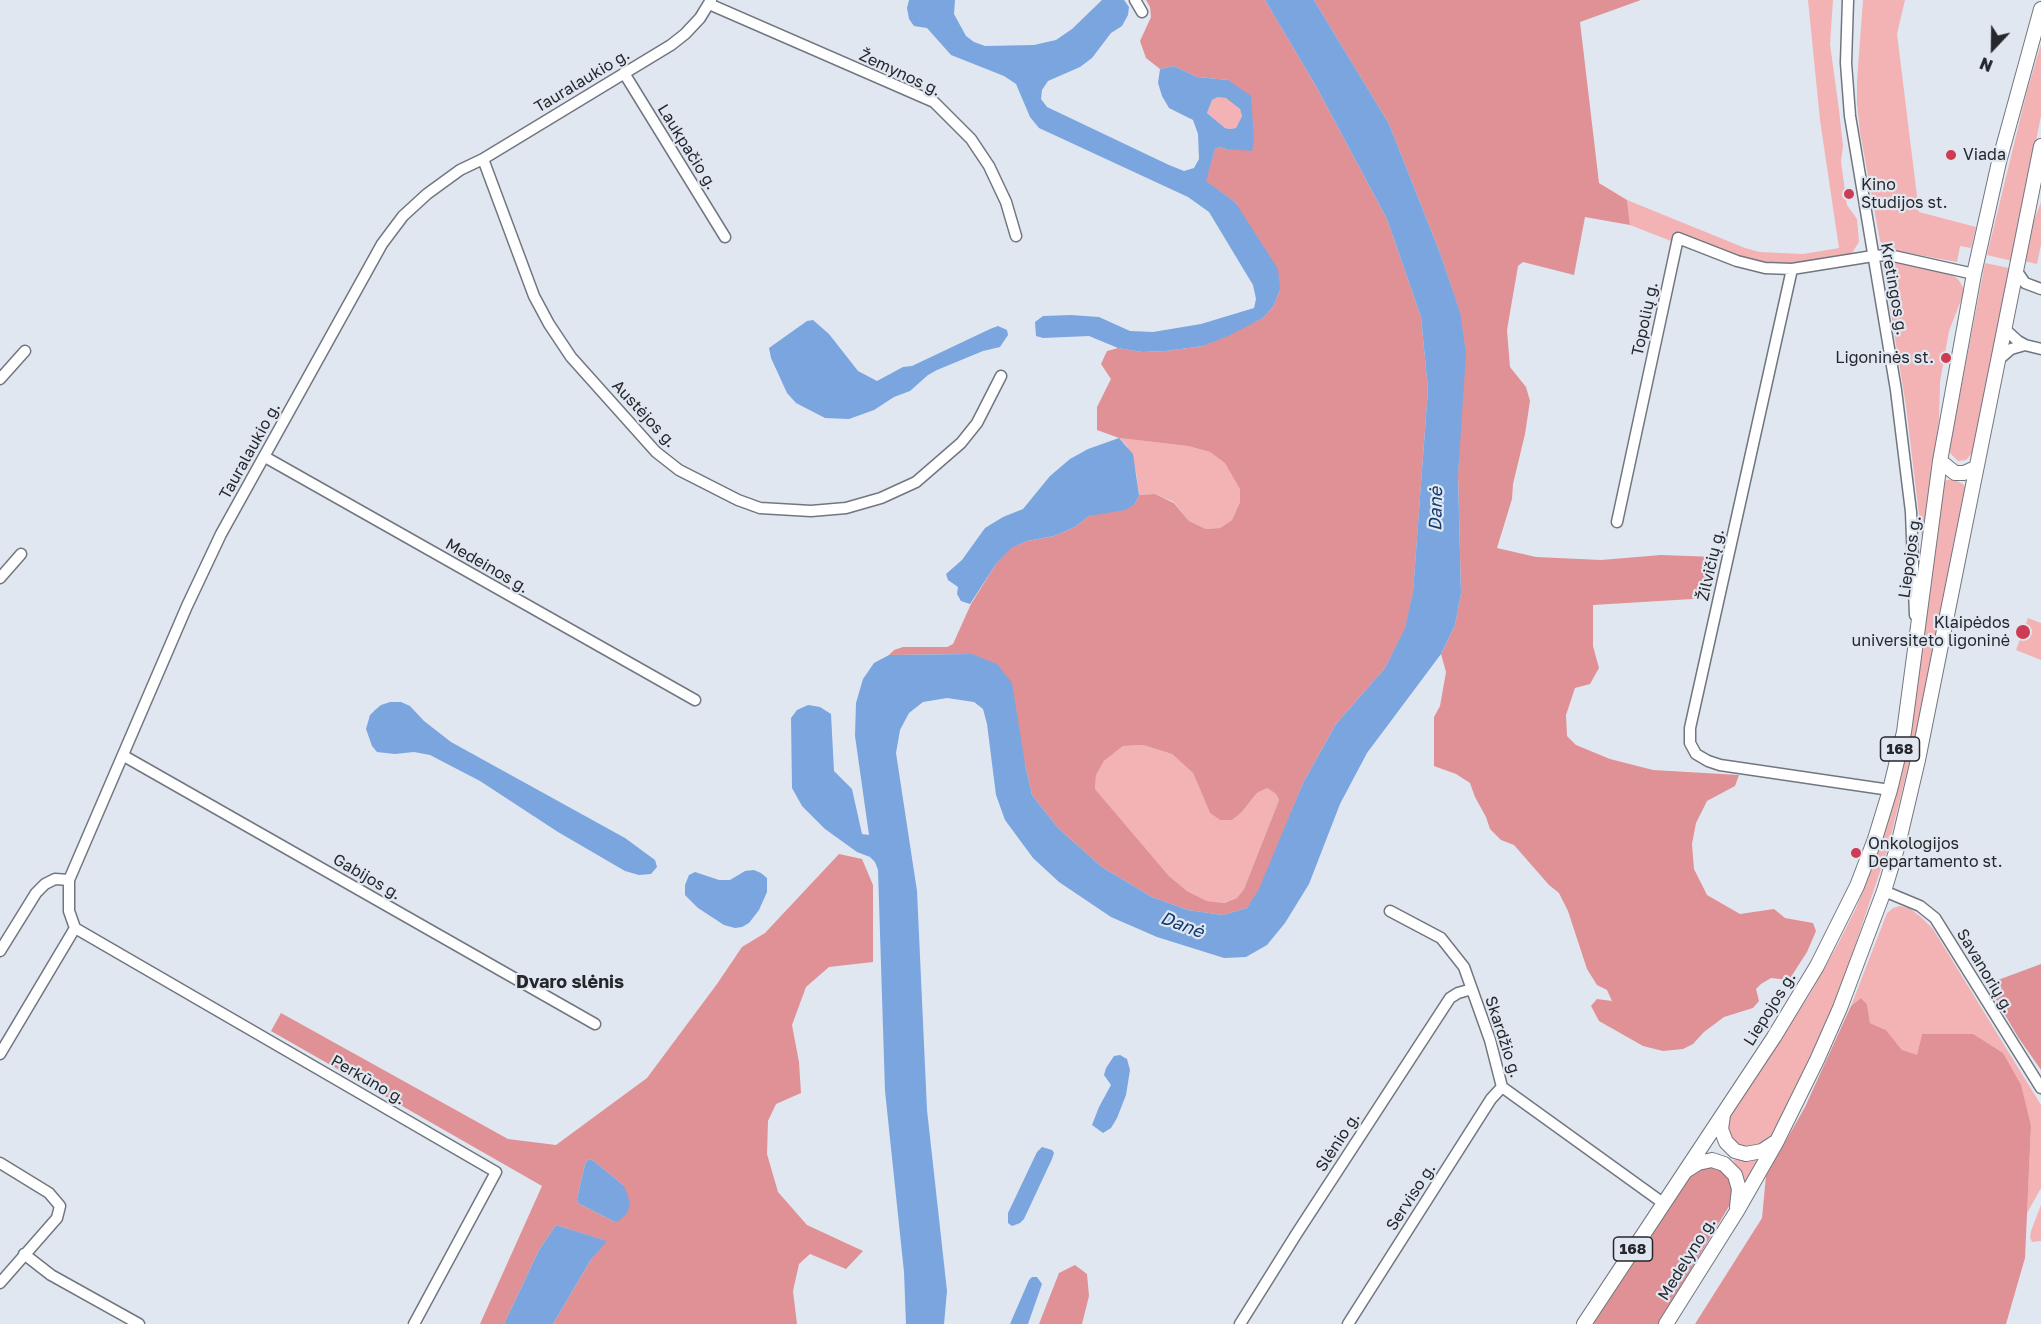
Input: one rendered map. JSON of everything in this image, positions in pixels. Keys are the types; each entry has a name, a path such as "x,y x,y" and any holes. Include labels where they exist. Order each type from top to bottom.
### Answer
{"main road":[{"path":"2040,0 2041,7"},
{"name":"Liepojos g.","path":"1683,1173 1780,1027 1817,966 1857,886 1890,790 1904,732 1940,461 1974,274 2007,130 2041,7"},
{"name":"168","path":"1737,1211 1776,1141 1836,1018 1884,891 1898,844 1918,760 2041,146"},
{"path":"1940,461 1954,473 1964,473 1975,468"},
{"path":"1724,1110 1720,1129 1726,1142 1736,1151 1746,1154 1762,1151 1776,1141"},
{"path":"1683,1173 1698,1162 1712,1160 1724,1164 1735,1175 1739,1189 1737,1211"},
{"name":"168","path":"1584,1324 1683,1173"},
{"name":"Medelyno g.","path":"1666,1324 1737,1211"}],"street":[{"path":"1135,0 1142,12"},
{"name":"Kretingos g.","path":"1850,0 1846,52 1848,95 1896,390 1911,512 1916,639"},
{"name":"Tauralaukio g.","path":"75,928 69,911 69,880 207,565 221,534 382,244 403,216 427,194 460,170 483,159 671,45 686,34 710,2"},
{"name":"Žemynos g.","path":"710,2 934,102 970,139 989,166 1006,202 1016,236"},
{"name":"Laukpačio g.","path":"624,73 725,237"},
{"name":"Austėjos g.","path":"483,159 534,297 571,357 656,452 679,470 738,500 760,508 811,511 846,508 881,498 916,482 946,457 972,429 1001,376"},
{"name":"Topolių g.","path":"1617,522 1678,238 1737,261 1765,268 1792,269"},
{"path":"1792,269 1889,255 1974,274"},
{"name":"Žilvičių g.","path":"1792,269 1690,728 1689,743 1696,754 1720,765 1890,790"},
{"path":"2016,270 2021,279 2036,287"},
{"path":"2008,307 2016,296 2036,287"},
{"path":"2004,326 2012,338 2025,345 2041,349"},
{"path":"1997,361 2010,349 2025,345"},
{"path":"0,379 26,351"},
{"name":"Medeinos g.","path":"265,457 695,700"},
{"path":"0,578 21,554"},
{"name":"Gabijos g.","path":"124,756 595,1024"},
{"path":"0,951 36,893 45,884 55,879 69,880"},
{"name":"Savanorių g.","path":"1884,891 1920,906 1935,918 2041,1088"},
{"name":"Skardžio g.","path":"1390,911 1440,938 1464,967 1490,1040 1502,1087 1663,1203"},
{"path":"0,1054 75,928"},
{"name":"Perkūno g.","path":"75,928 496,1172 414,1324"},
{"name":"Slėnio g.","path":"1240,1324 1450,998 1472,989"},
{"name":"Serviso g.","path":"1348,1324 1491,1100 1502,1087"},
{"path":"0,1163 49,1193 60,1206 57,1218 0,1283"},
{"path":"24,1254 51,1275 139,1324"}],"shaded area":[{"path":"1146,0 1265,0 1316,86 1387,219 1421,317 1428,389 1413,593 1405,629 1385,668 1336,724 1303,783 1260,889 1247,908 1223,915 1188,910 1152,897 1102,867 1059,829 1032,795 1025,764 972,654 889,655 894,650 903,647 947,647 953,644 971,604 996,564 1010,548 1027,541 1054,536 1075,527 1089,516 1135,504 1139,495 1155,494 1174,503 1189,521 1206,529 1220,528 1232,520 1240,502 1240,489 1225,463 1210,452 1188,446 1119,438 1097,430 1097,407 1111,379 1101,364 1107,351 1118,348 1142,352 1166,351 1203,346 1263,318 1273,307 1280,290 1235,202 1205,181 1215,149 1220,147 1226,149 1254,140 1228,80 1197,77 1174,66 1160,69 1146,58 1140,41 1151,17 1150,7","holes":["1143,745 1172,754 1193,773 1210,813 1220,820 1232,820 1241,813 1257,793 1267,788 1276,794 1279,800 1244,889 1237,898 1224,903 1207,901 1187,891 1169,876 1095,789 1096,775 1104,761 1123,746"]},
{"path":"1314,0 1641,0 1580,22 1599,183 1627,200 1630,225 1585,217 1574,275 1523,262 1518,266 1507,330 1510,367 1526,387 1530,401 1512,499 1497,548 1536,557 1601,560 1661,555 1716,557 1709,598 1593,605 1593,646 1599,668 1590,684 1575,688 1566,715 1567,736 1576,745 1610,759 1653,770 1739,775 1735,786 1707,801 1696,823 1692,844 1694,869 1707,895 1740,914 1774,909 1785,918 1813,923 1816,931 1807,952 1789,980 1771,978 1761,984 1756,989 1759,1001 1753,1008 1724,1017 1704,1032 1693,1044 1683,1049 1663,1051 1643,1046 1599,1021 1591,1006 1597,999 1612,1001 1607,990 1597,985 1587,969 1568,911 1559,893 1549,885 1514,845 1501,840 1490,829 1470,783 1456,774 1434,766 1434,717 1440,706 1446,672 1441,654 1455,625 1461,593 1458,475 1460,313 1440,253 1389,124"},
{"path":"1808,0 1833,0 1830,44 1843,146 1841,162 1847,205 1857,219 1859,242 1852,253 1855,265 1795,273 1751,269 1727,263 1630,225 1627,200 1759,252 1803,254 1839,248 1820,120"},
{"path":"1863,0 1905,0 1897,34 1919,212 1976,227 1971,248 1960,246 1957,262 1892,250 1880,241 1857,104"},
{"path":"2041,44 2041,116 2012,261 1987,255 2027,91"},
{"path":"1226,97 1240,109 1242,116 1236,128 1225,128 1207,113 1212,100"},
{"path":"2041,202 2041,245 2037,264 2024,261 2029,233"},
{"path":"1893,262 1950,274 1958,279 1963,287 1963,295 1949,331 1940,382 1939,419 1922,540 1906,406 1884,270 1888,263"},
{"path":"1985,263 2009,268 1973,452 1966,460 1958,461 1949,452"},
{"path":"1119,438 1188,446 1210,452 1226,463 1240,488 1240,502 1232,520 1220,528 1206,529 1189,521 1174,502 1155,494 1139,495 1136,472 1127,446"},
{"path":"1955,480 1965,487 1915,739 1887,851 1842,984 1772,1137 1768,1142 1751,1149 1738,1146 1728,1137 1727,1119 1810,994 1857,906 1880,847 1901,779 1912,726 1941,493 1943,482"},
{"path":"2028,618 2041,623 2041,660 2016,650"},
{"path":"1143,745 1172,754 1193,773 1210,813 1220,820 1232,820 1241,813 1257,793 1267,788 1276,794 1279,800 1244,889 1237,898 1223,903 1207,901 1187,891 1169,876 1095,789 1096,775 1104,761 1123,746"},
{"path":"839,854 862,859 873,885 873,962 829,967 806,987 792,1025 799,1062 801,1093 776,1104 768,1121 767,1154 778,1192 807,1225 863,1251 846,1269 810,1254 799,1264 793,1291 797,1324 553,1324 590,1261 606,1241 556,1225 539,1250 504,1324 480,1324 542,1186 271,1031 281,1013 508,1139 556,1145 647,1078 742,947 765,933","holes":["589,1159 623,1185 615,1222 578,1203 585,1164"]},
{"path":"1900,906 1909,908 1933,929 2041,1105 2041,1188 2027,1213 2031,1126 1973,1034 1922,1034 1917,1056 1902,1050 1886,1030 1870,1023 1867,1004 1861,998 1851,1006 1887,913"},
{"path":"2041,964 2041,1070 2018,1037 1987,984"},
{"path":"1861,998 1867,1004 1870,1023 1886,1030 1902,1050 1917,1055 1922,1034 1973,1034 2003,1053 2021,1085 2031,1126 2025,1258 2006,1324 1695,1324 1762,1218 1766,1176 1805,1107 1851,1006"},
{"path":"1761,1157 1745,1185 1733,1160"},
{"path":"1710,1165 1723,1169 1734,1186 1731,1203 1658,1324 1592,1324 1690,1175"},
{"path":"2041,1205 2041,1241 2032,1242 2031,1231"},
{"path":"1075,1265 1087,1274 1089,1296 1082,1324 1039,1324 1059,1273"}],"water":[{"path":"909,0 955,0 954,14 966,36 974,42 985,46 1034,45 1056,40 1072,29 1102,0 1124,0 1129,7 1128,15 1122,26 1111,33 1092,58 1080,67 1048,81 1042,90 1041,99 1047,107 1184,171 1194,168 1199,159 1198,134 1193,120 1169,108 1158,83 1160,69 1174,66 1197,77 1228,80 1251,96 1254,140 1252,151 1220,147 1215,149 1206,181 1235,202 1278,269 1280,290 1273,307 1263,318 1228,336 1203,346 1166,351 1142,352 1118,348 1089,336 1043,338 1036,336 1035,322 1043,316 1099,317 1130,331 1153,332 1201,324 1254,308 1256,299 1253,285 1209,212 1188,197 1039,128 1030,117 1016,84 1004,76 951,55 927,28 914,26 909,19 907,8","holes":["1218,97 1226,98 1240,109 1242,116 1236,128 1225,128 1207,113 1212,100"]},
{"name":"Danė","path":"1265,0 1314,0 1389,124 1440,253 1460,312 1466,354 1458,475 1461,593 1455,625 1441,654 1367,753 1340,804 1309,884 1285,923 1267,945 1246,957 1224,958 1157,937 1111,917 1059,882 1033,858 1005,820 996,795 983,709 974,702 947,698 923,702 909,713 900,730 896,753 917,891 927,1110 947,1291 944,1324 906,1324 904,1272 885,1091 878,870 870,857 857,852 825,829 802,806 792,788 791,718 797,710 808,705 820,707 831,714 834,771 852,789 862,834 869,835 855,736 856,703 863,679 874,663 889,655 972,654 997,664 1012,683 1032,795 1059,829 1102,867 1152,897 1188,910 1223,915 1247,908 1259,889 1303,783 1336,724 1385,668 1405,628 1413,592 1428,389 1421,317 1387,219 1316,86"},
{"path":"813,320 829,334 858,371 877,381 903,367 912,366 998,326 1007,330 1008,335 1000,347 983,351 937,370 910,391 894,397 874,410 849,419 825,418 796,403 787,393 771,358 769,348 807,321"},
{"path":"1119,438 1133,454 1139,495 1135,504 1125,510 1089,516 1075,527 1054,536 1027,541 1011,548 996,564 970,604 961,601 957,594 958,587 948,580 946,574 962,560 985,528 1023,509 1050,476 1070,459 1088,449"},
{"path":"401,702 410,706 424,721 451,742 625,838 655,860 657,867 651,874 639,875 625,871 558,832 480,781 430,755 414,752 395,754 377,752 372,746 366,729 370,715 381,705"},
{"path":"754,870 767,878 767,892 759,910 749,923 742,927 724,925 698,908 685,895 685,885 689,875 695,872 719,880 730,880 745,871"},
{"path":"1120,1055 1127,1059 1130,1070 1126,1095 1111,1128 1103,1133 1092,1125 1111,1085 1104,1075 1106,1068 1114,1056"},
{"path":"1042,1147 1052,1150 1054,1153 1052,1159 1024,1219 1012,1226 1008,1223 1008,1213 1037,1152"},
{"path":"589,1159 623,1185 627,1193 630,1204 627,1213 619,1221 615,1222 578,1203 585,1164"},
{"path":"556,1225 607,1241 590,1261 553,1324 504,1324 539,1250"},
{"path":"1037,1277 1042,1284 1028,1324 1010,1324 1029,1280"}],"place":[{"name":"Viada","path":"1951,155"},
{"name":"Kino Studijos st.","path":"1849,194"},
{"name":"Ligoninės st.","path":"1946,358"},
{"name":"Klaipėdos universiteto ligoninė","path":"2023,632"},
{"name":"Onkologijos Departamento st.","path":"1856,853"}],"district":[{"name":"Dvaro slėnis","path":"570,982"}]}
